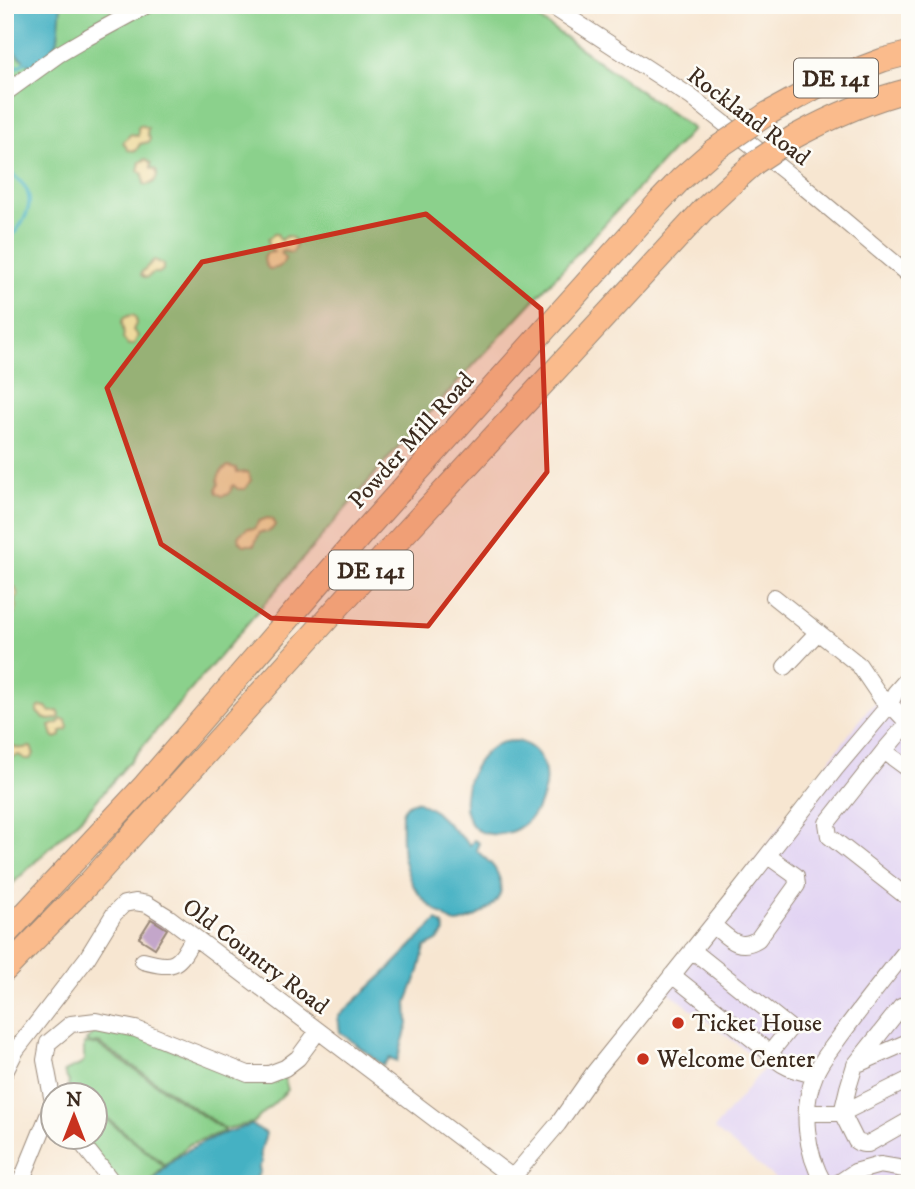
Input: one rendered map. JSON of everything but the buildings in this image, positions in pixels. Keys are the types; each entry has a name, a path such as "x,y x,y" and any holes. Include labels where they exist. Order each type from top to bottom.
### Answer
{"highway":[{"name":"Powder Mill Road","path":"5,936 145,785 370,526 681,179 714,150 766,114 827,81 910,53"},
{"name":"DE 141","path":"5,970 90,882 693,220 756,162 794,137 848,110 910,90"}],"street":[{"path":"5,93 69,48 147,5"},
{"name":"Rockland Road","path":"556,7 691,97 910,276"},
{"path":"774,597 859,665 884,702 890,704 909,724 827,823 829,836 904,894 910,886"},
{"path":"785,667 818,632"},
{"path":"513,1181 593,1074 910,676"},
{"path":"884,751 910,770"},
{"path":"713,925 741,945 758,939 797,885 796,876 768,856"},
{"name":"Old Country Road","path":"5,1072 16,1049 87,958 114,914 124,904 147,904 168,917 513,1181"},
{"path":"143,961 163,966 174,964 182,958 194,937"},
{"path":"824,1184 812,1157 807,1134 807,1113 814,1076 851,1022 910,946"},
{"path":"692,950 790,1028 770,1053"},
{"path":"672,975 770,1053 775,1060 787,1068 814,1076"},
{"path":"910,1003 901,1007 855,1065 842,1113 859,1144 868,1144 910,1120"},
{"path":"49,1080 45,1060 48,1043 71,1024 96,1021 136,1029 248,1074 269,1074 285,1068 298,1058 318,1031"},
{"path":"855,1065 910,1041"},
{"path":"807,1113 842,1113 910,1079"},
{"path":"20,1184 38,1140"},
{"path":"87,1150 114,1184"},
{"path":"837,1184 855,1172 880,1165 904,1169"}],"highlighted area":[{"path":"426,214 541,309 547,472 428,626 271,618 161,544 107,388 202,262"}],"shaded area":[{"path":"894,690 910,700 910,1184 782,1184 714,1129 766,1066 661,986 868,709"}],"green space":[{"path":"5,5 520,5 693,129 404,440 85,814 5,891"},
{"path":"112,1027 247,1077 283,1074 288,1090 253,1123 225,1129 99,1043 91,1044 86,1041 95,1031"},
{"path":"84,1044 98,1045 225,1131 190,1144 165,1165 108,1119 108,1080 68,1080 64,1072 80,1065 84,1060"},
{"path":"108,1121 164,1166 149,1184 117,1184 90,1150 108,1150"}],"sand":[{"path":"141,125 148,128 149,142 140,144 136,151 128,150 123,142 131,134 138,136 138,128"},
{"path":"146,159 157,175 154,181 147,185 144,184 143,174 138,171 140,162"},
{"path":"274,234 281,240 290,237 295,245 292,253 282,251 285,258 281,265 269,269 264,259 267,253 274,252 268,239"},
{"path":"154,260 163,264 163,270 146,278 141,275 142,272"},
{"path":"133,315 136,324 133,330 138,336 134,344 128,345 123,338 122,321"},
{"path":"228,466 236,468 237,473 248,472 251,480 245,489 238,489 233,485 229,493 222,496 216,489 218,478"},
{"path":"273,519 275,525 269,532 260,532 254,545 244,545 239,541 239,535 248,528 254,529 259,521"},
{"path":"12,587 15,587 18,595 14,600 17,606 15,614 9,616 5,614 5,595 9,594"},
{"path":"41,706 50,712 58,711 59,718 47,720 42,717 37,712"},
{"path":"62,719 66,720 68,727 56,738 50,726"},
{"path":"5,738 16,748 31,747 34,754 30,759 19,755 8,758 5,756"}],"water":[{"path":"5,5 61,5 58,39 49,55 31,67 5,40"},
{"path":"517,741 533,749 542,762 545,778 543,795 524,824 508,833 481,832 470,823 467,815 467,784 477,763 492,747 503,742"},
{"path":"417,801 433,810 470,845 474,840 479,843 476,850 499,876 501,889 497,900 470,920 460,923 451,921 425,902 410,878 402,849 402,812 408,804"},
{"path":"437,920 443,925 445,932 437,941 425,947 407,1002 408,1024 397,1061 390,1058 383,1065 340,1032 338,1017"},
{"path":"252,1125 266,1133 261,1151 260,1172 252,1184 152,1184 171,1162 196,1145"}],"waterway":[{"path":"5,73 26,62 27,58"},
{"path":"5,167 25,187 29,202 21,224 5,241"}],"place":[{"name":"Ticket House","path":"678,1023"},
{"name":"Welcome Center","path":"643,1059"}]}
